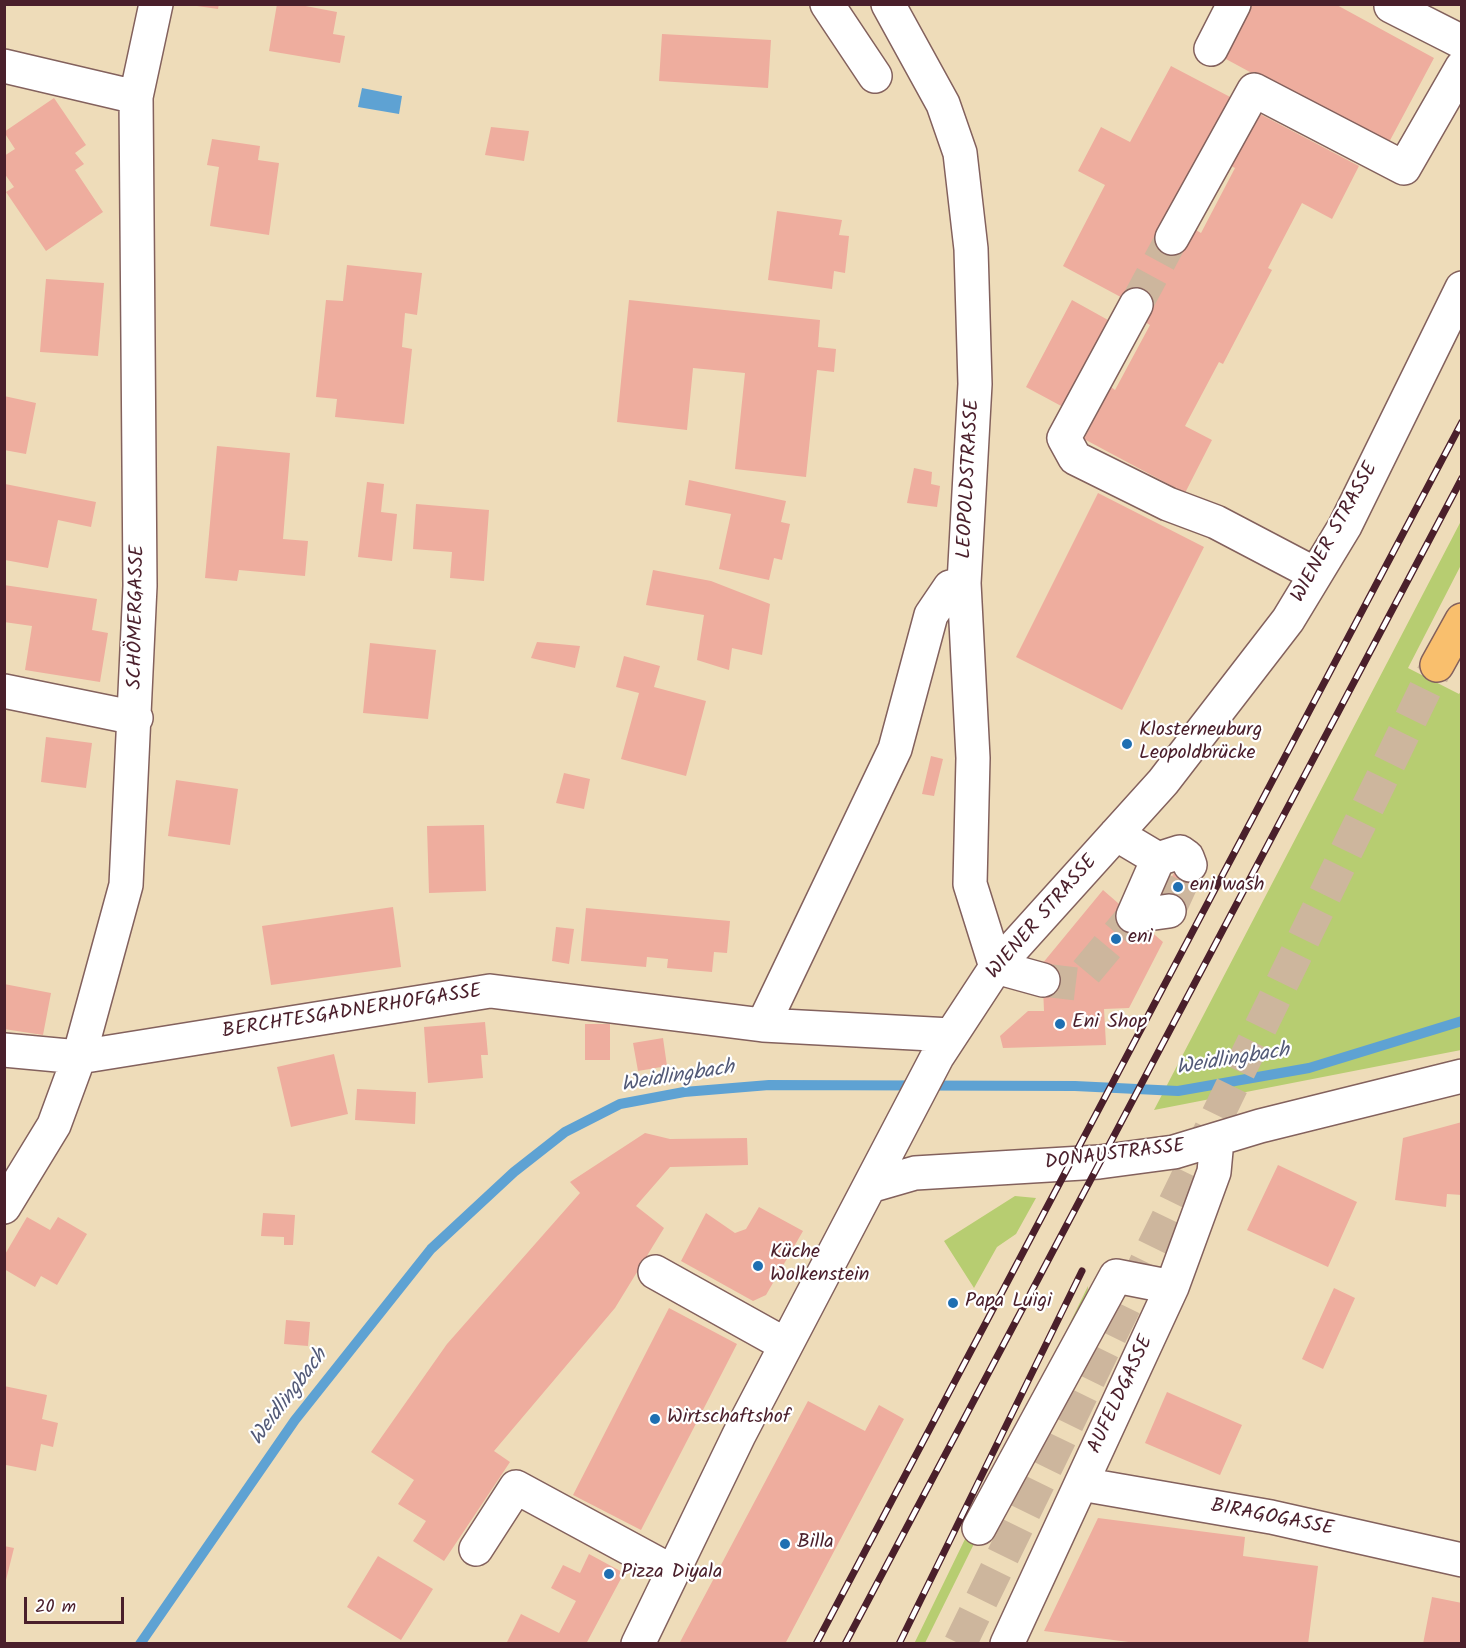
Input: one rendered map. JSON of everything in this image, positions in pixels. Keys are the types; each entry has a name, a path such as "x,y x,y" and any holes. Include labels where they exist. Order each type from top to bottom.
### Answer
{"main road":[{"path":"1437,665 1461,620"}],"street":[{"name":"SCHÖMERGASSE","path":"4,1208 54,1125 79,1058 126,885 136,718 140,586 136,97 156,4"},
{"path":"827,4 875,76"},
{"name":"LEOPOLDSTRASSE","path":"888,4 942,104 960,153 971,249 975,384 964,583 973,758 970,884 996,967"},
{"path":"1211,49 1234,4"},
{"path":"1392,4 1391,6 1461,42"},
{"path":"4,66 136,97"},
{"path":"1172,238 1254,90 1404,168 1461,67"},
{"name":"WIENER STRASSE","path":"638,1644 786,1345 944,1046 996,967 1163,782 1288,620 1344,526 1461,288"},
{"path":"1136,305 1064,438 1075,458 1168,504 1216,522 1315,574"},
{"path":"763,1025 895,749 931,615 950,586 964,583"},
{"path":"4,691 136,718"},
{"path":"1116,834 1158,859 1180,852 1190,865"},
{"path":"1158,859 1133,916 1168,911"},
{"path":"996,967 1043,980"},
{"name":"BERCHTESGADNERHOFGASSE","path":"4,1050 79,1058 490,991 944,1046"},
{"name":"DONAUSTRASSE","path":"870,1186 915,1173 1099,1162 1174,1152 1461,1076"},
{"name":"AUFELDGASSE","path":"1007,1644 1172,1287 1214,1172 1217,1140"},
{"path":"656,1272 786,1345"},
{"path":"979,1528 1116,1276 1172,1287"},
{"name":"BIRAGOGASSE","path":"1081,1484 1270,1517 1461,1560"},
{"path":"477,1549 516,1487 673,1572"}],"green space":[{"path":"1461,521 1461,565 1408,668 1459,694 1461,691 1461,1050 1154,1110"},
{"path":"1015,1196 1036,1198 1016,1234 997,1247 974,1288 944,1241"},
{"path":"1088,1286 1086,1317 925,1643 914,1644"}],"water":[{"path":"362,88 402,96 399,114 358,107"}],"building":[{"path":"197,4 219,4 218,9 197,6"},
{"path":"277,4 295,4 337,12 333,34 345,36 340,63 269,51"},
{"path":"1253,4 1335,4 1434,58 1387,146 1224,58"},
{"path":"662,34 771,40 768,88 659,81"},
{"path":"1171,66 1234,99 1187,225 1201,233 1235,168 1231,166 1258,113 1359,166 1332,219 1302,203 1268,268 1272,270 1223,364 1219,362 1185,426 1212,440 1185,493 1084,439 1111,387 1115,390 1150,325 1138,318 1143,309 1063,266 1105,185 1078,171 1101,127 1130,142"},
{"path":"54,98 86,145 75,153 84,164 75,170 103,212 46,251 6,192 14,187 4,173 4,156 15,149 4,132"},
{"path":"491,127 529,131 524,161 485,155"},
{"path":"212,139 260,146 258,160 279,163 269,235 210,226 219,167 207,165"},
{"path":"777,211 842,220 839,235 849,236 845,273 834,271 832,289 768,280"},
{"path":"347,265 422,273 417,315 405,313 402,347 412,349 404,424 335,417 337,399 316,397 326,300 343,301"},
{"path":"46,279 104,283 98,356 40,352"},
{"path":"629,300 820,320 818,347 836,349 834,372 817,370 806,477 735,469 745,373 693,368 687,430 617,422"},
{"path":"1072,300 1108,320 1063,407 1026,387"},
{"path":"4,396 36,403 26,454 4,450"},
{"path":"217,446 290,453 283,539 308,541 305,576 239,570 237,581 205,578"},
{"path":"914,468 932,472 931,484 940,486 937,507 907,503"},
{"path":"689,480 786,501 781,522 790,524 782,560 774,558 769,580 719,569 731,514 685,505"},
{"path":"367,482 384,484 381,512 397,514 392,561 358,557"},
{"path":"5,484 96,502 91,527 58,520 48,568 5,560"},
{"path":"1098,493 1204,547 1122,710 1016,657"},
{"path":"416,504 489,510 484,581 450,578 452,552 413,549"},
{"path":"653,570 711,581 770,604 762,655 732,648 729,670 697,660 704,615 646,605"},
{"path":"4,585 97,599 92,630 108,633 100,682 25,670 32,626 4,622"},
{"path":"537,642 580,646 575,668 531,658"},
{"path":"370,643 436,650 428,719 363,713"},
{"path":"624,656 660,666 654,687 706,701 686,776 621,759 639,693 616,687"},
{"path":"46,737 92,743 86,788 41,782"},
{"path":"931,756 943,759 934,796 922,794"},
{"path":"564,773 590,779 584,809 556,803"},
{"path":"176,780 238,789 230,845 168,836"},
{"path":"484,825 486,891 429,893 427,826"},
{"name":"eni wash","path":"1181,860 1199,870 1176,914 1157,904"},
{"path":"1103,890 1163,942 1129,1008 1104,1009 1106,1045 1003,1048 1000,1036 1028,1011 1044,1011 1042,964"},
{"path":"393,907 401,967 271,985 262,926"},
{"path":"586,908 730,921 727,953 714,952 712,972 667,968 668,959 647,957 646,967 581,961"},
{"path":"556,927 574,929 569,964 552,961"},
{"path":"4,984 51,993 43,1035 4,1029"},
{"path":"485,1022 488,1055 481,1055 483,1078 428,1083 424,1027"},
{"path":"585,1024 610,1024 610,1060 585,1060"},
{"path":"663,1038 667,1066 638,1071 633,1043"},
{"path":"334,1054 348,1114 291,1127 277,1067"},
{"path":"357,1089 416,1092 415,1124 355,1120"},
{"path":"1462,1122 1462,1195 1447,1194 1446,1207 1395,1200 1403,1138"},
{"path":"645,1133 670,1139 747,1138 748,1165 670,1167 636,1206 664,1228 615,1308 494,1451 510,1462 444,1561 413,1541 426,1521 398,1504 414,1480 371,1452 447,1344 580,1193 570,1182"},
{"path":"1278,1165 1357,1202 1328,1267 1247,1230"},
{"path":"759,1207 803,1231 766,1295 753,1301 681,1261 706,1213 735,1233 746,1229"},
{"path":"263,1213 295,1215 293,1245 284,1245 284,1237 261,1236"},
{"path":"27,1217 50,1230 58,1217 87,1234 57,1285 41,1276 35,1287 4,1269 4,1256"},
{"path":"1334,1288 1355,1298 1323,1369 1302,1359"},
{"name":"Wirtschaftshof","path":"669,1308 737,1344 641,1530 573,1495"},
{"path":"286,1320 310,1322 308,1346 284,1344"},
{"path":"4,1386 47,1395 42,1419 58,1423 53,1447 41,1444 36,1471 6,1465"},
{"path":"1167,1392 1242,1425 1220,1475 1145,1443"},
{"name":"Billa","path":"808,1401 865,1431 879,1405 904,1419 785,1644 679,1644"},
{"path":"1098,1518 1245,1537 1243,1556 1318,1566 1308,1644 1144,1644 1044,1631"},
{"path":"4,1546 14,1548 5,1584 4,1584"},
{"path":"589,1554 624,1573 586,1644 506,1644 521,1614 559,1633 576,1601 551,1588 563,1565 580,1573"},
{"path":"378,1556 433,1589 401,1640 347,1607"},
{"path":"1432,1597 1462,1603 1462,1644 1423,1644"}],"waterway":[{"name":"Weidlingbach","path":"140,1644 295,1420 431,1249 514,1172 565,1132 620,1104 684,1092 769,1085 1075,1086 1178,1091 1309,1068 1462,1021"}],"tunnel":[{"path":"1136,305 1172,238"},
{"path":"960,1644 1437,665"},
{"path":"1169,911 1190,865"},
{"path":"1043,980 1076,984 1133,916"}],"railway":[{"path":"816,1644 1462,422"},
{"path":"845,1644 1462,478"},
{"path":"899,1644 1082,1271"}],"place":[{"name":"Klosterneuburg Leopoldbrücke","path":"1127,744"},
{"name":"eni wash","path":"1178,887"},
{"name":"eni","path":"1116,939"},
{"name":"Eni Shop","path":"1060,1024"},
{"name":"Küche Wolkenstein","path":"758,1266"},
{"name":"Papa Luigi","path":"953,1303"},
{"name":"Wirtschaftshof","path":"655,1419"},
{"name":"Billa","path":"785,1544"},
{"name":"Pizza Diyala","path":"609,1574"}]}
